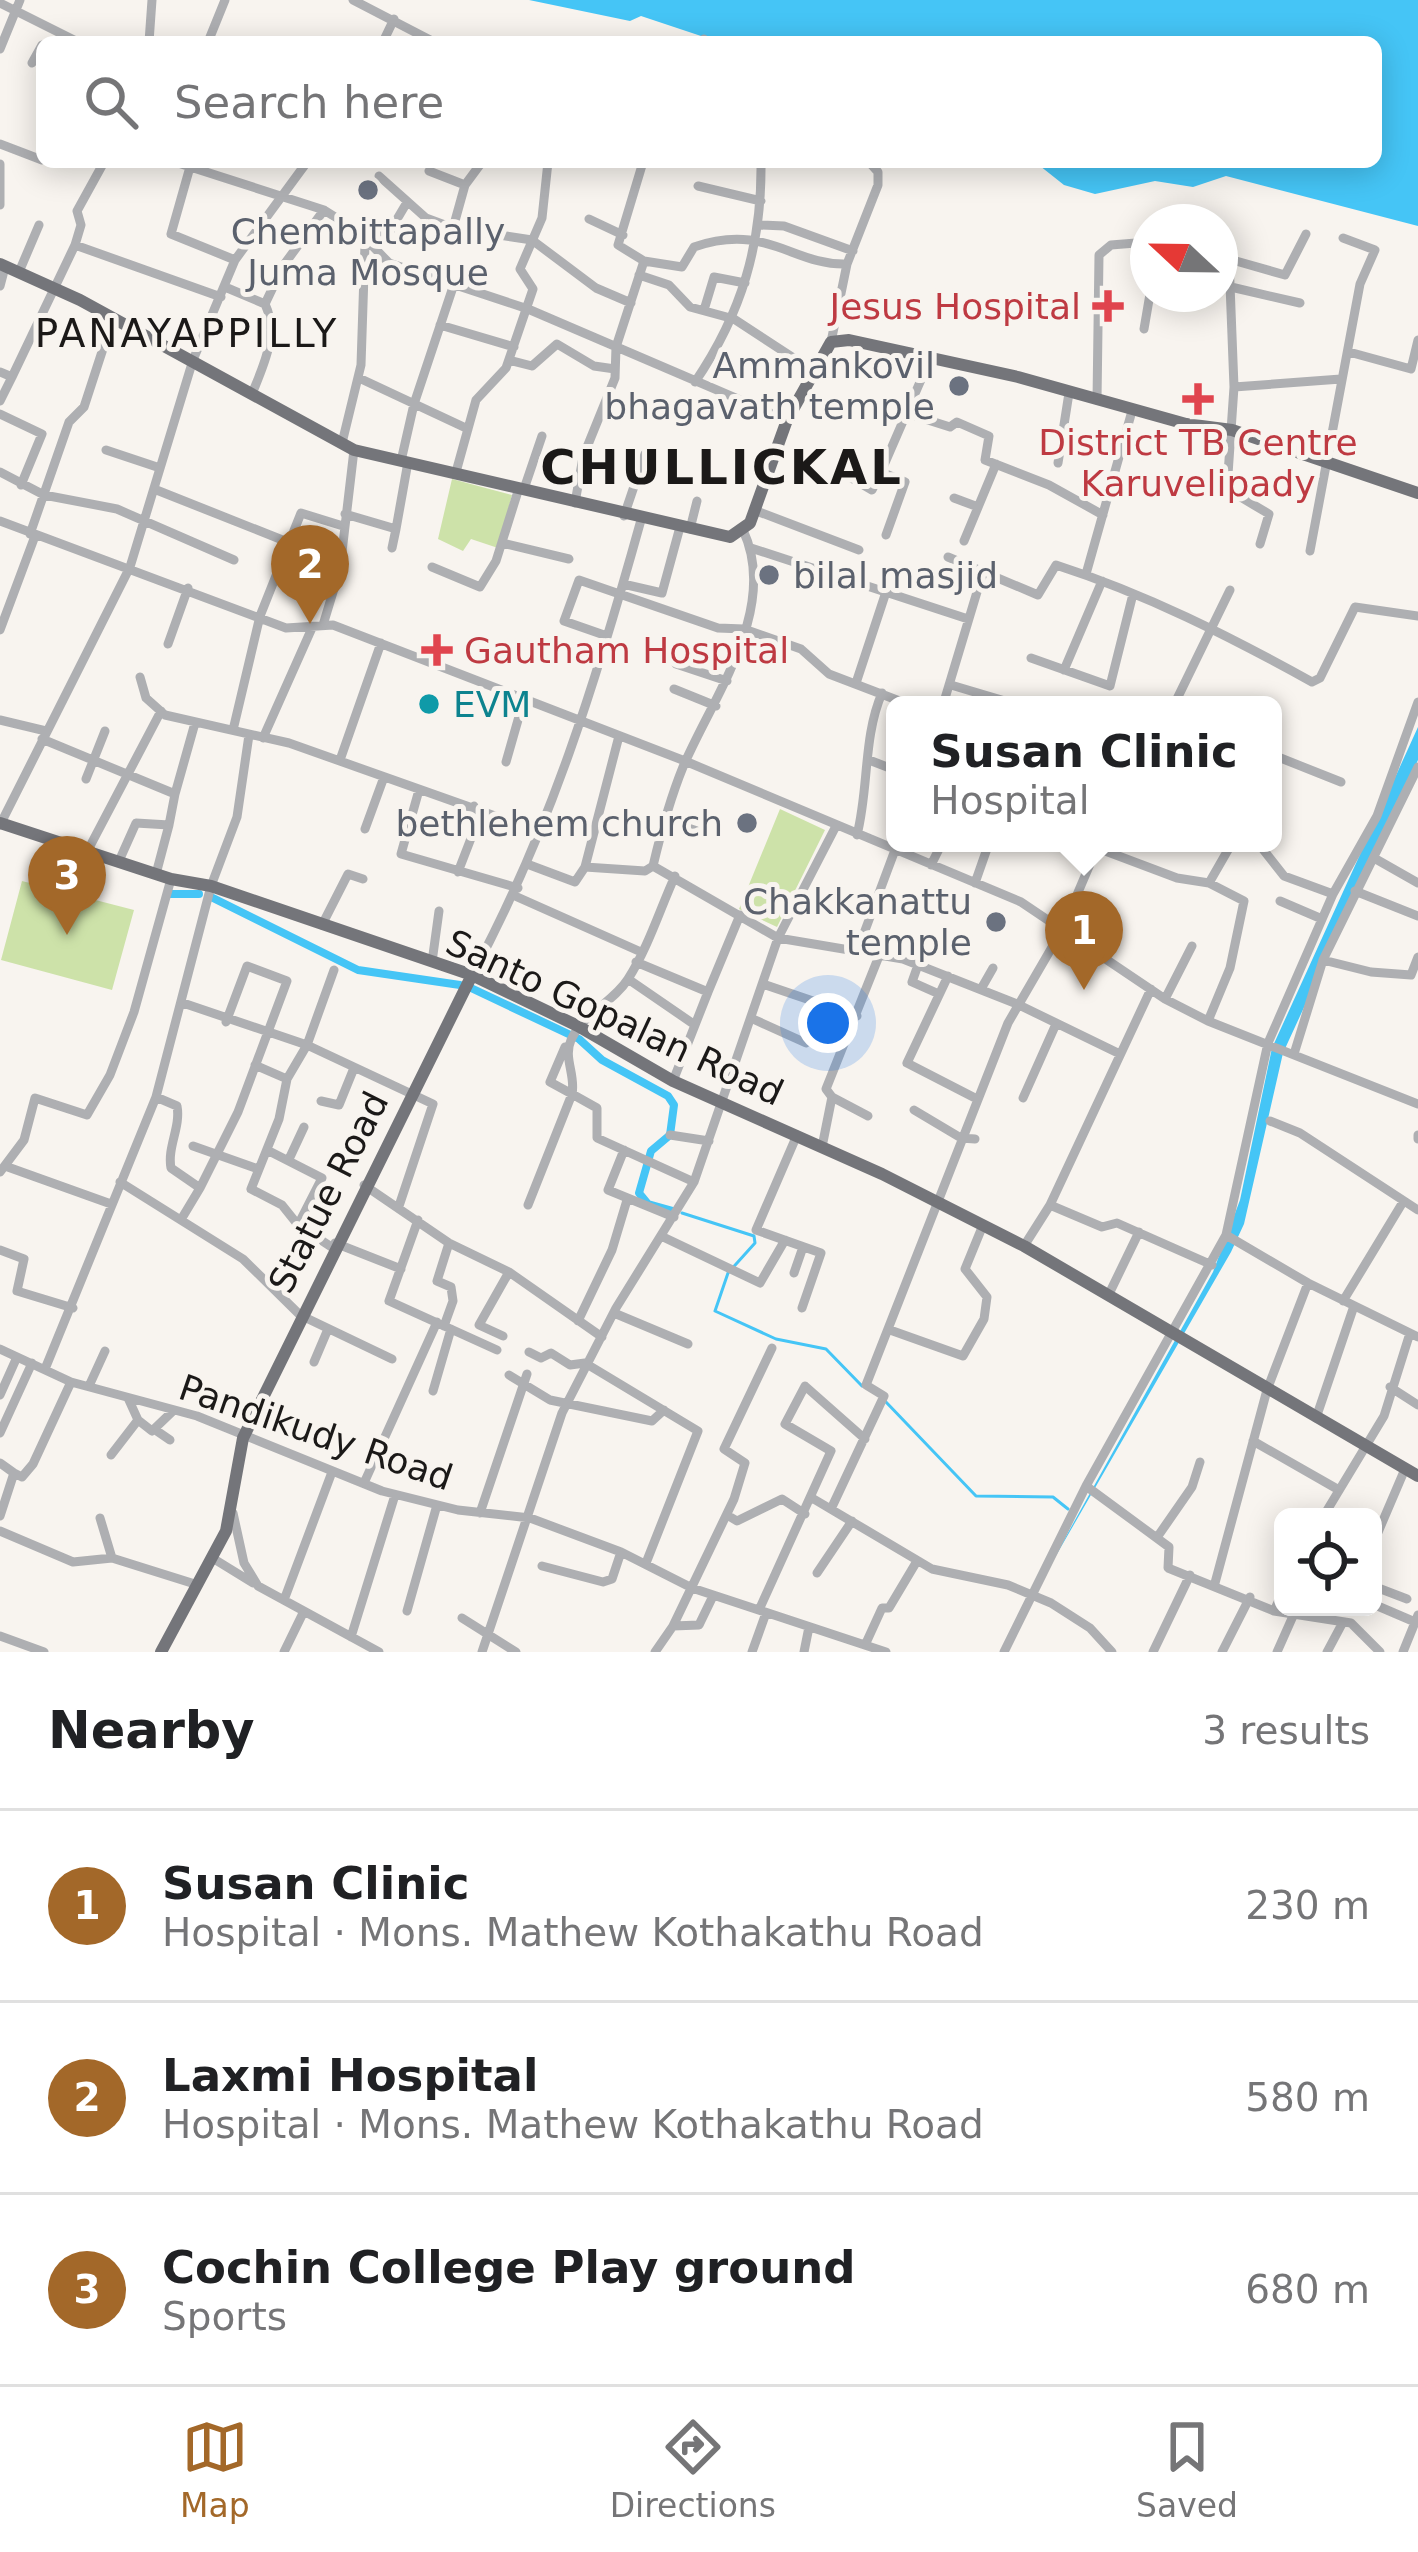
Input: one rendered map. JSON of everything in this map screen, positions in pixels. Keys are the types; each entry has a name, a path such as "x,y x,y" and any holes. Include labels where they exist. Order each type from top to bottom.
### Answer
{"main road":[{"path":"8,268 193,360 348,447 624,516 730,537 743,530 754,511 787,420 831,342 930,359 1232,430 1418,493"},
{"name":"Santo Gopalan Road","path":"0,824 171,879 212,886 472,975 572,1036 822,1147 1024,1246 1418,1476"},
{"name":"Statue Road","path":"161,1652 214,1558 232,1510 243,1438 299,1316 472,975"}],"street":[{"path":"149,36 152,0"},
{"path":"353,0 424,36"},
{"path":"210,36 222,1"},
{"path":"0,3 18,5 64,36"},
{"path":"0,50 18,5"},
{"path":"386,36 394,19"},
{"path":"47,36 50,30"},
{"path":"32,63 36,56"},
{"path":"0,144 36,158"},
{"path":"0,164 0,205"},
{"path":"0,401 75,245 81,225 77,212 101,168"},
{"path":"194,168 171,234 235,260"},
{"path":"200,168 324,210 359,232 365,244 389,263 528,309 787,420"},
{"path":"0,824 130,566 193,360 235,260 303,168"},
{"path":"453,228 465,185 478,168"},
{"path":"456,472 482,390 509,360 528,309 533,289 520,269 542,218 547,168"},
{"path":"641,168 618,245 644,261 682,266 694,247 756,238 832,264 847,264"},
{"path":"695,382 734,319 745,284 761,225 761,168"},
{"path":"831,342 847,264 878,185 874,168"},
{"path":"429,171 465,185"},
{"path":"379,176 406,204 453,228 532,240 596,288 632,303"},
{"path":"698,186 761,201"},
{"path":"365,244 390,231 406,204"},
{"path":"252,394 268,355 272,320 265,304 283,266 324,210"},
{"path":"590,219 623,235"},
{"path":"761,225 784,226 853,251"},
{"path":"0,286 38,226"},
{"path":"1238,261 1285,275 1306,234"},
{"path":"1310,551 1360,284 1375,250 1343,238"},
{"path":"1097,400 1099,255 1111,244 1130,243"},
{"path":"263,738 318,627 340,569 348,447 359,378 365,244"},
{"path":"75,245 265,304"},
{"path":"575,503 583,457 615,369 616,346 644,261"},
{"path":"639,275 669,285 690,307 734,319 812,370"},
{"path":"704,310 714,277 745,284"},
{"path":"392,548 414,404 453,287"},
{"path":"1238,289 1300,302"},
{"path":"1144,328 1147,312"},
{"path":"1232,312 1234,387 1227,489 1269,514 1261,544"},
{"path":"0,630 69,422 83,407 113,318"},
{"path":"440,325 514,347"},
{"path":"1349,352 1411,369 1418,340"},
{"path":"509,360 532,366 556,344 594,366 615,369"},
{"path":"838,470 872,490 930,359"},
{"path":"0,372 12,377"},
{"path":"359,378 468,429"},
{"path":"1234,387 1341,379"},
{"path":"1058,463 1069,394"},
{"path":"1086,574 1132,410"},
{"path":"0,414 42,434 21,485"},
{"path":"909,415 950,427 958,422 989,436 985,460 1049,485 1103,515"},
{"path":"432,567 480,587 502,543 542,436"},
{"path":"106,450 160,468"},
{"path":"624,516 644,454"},
{"path":"964,542 995,464"},
{"path":"0,472 44,495 107,506 234,560"},
{"path":"881,472 905,482 886,536"},
{"path":"154,489 290,543"},
{"path":"954,498 978,507"},
{"path":"607,636 564,621 579,580 662,593 697,501"},
{"path":"754,511 859,550"},
{"path":"233,730 260,616 301,513 396,529"},
{"path":"472,975 516,892 583,722 641,520"},
{"path":"0,521 286,628 318,627 381,644 886,844"},
{"path":"585,867 645,872 653,866 686,761 727,681 744,629 751,548 743,530"},
{"path":"502,543 568,559"},
{"path":"751,548 968,619"},
{"path":"947,557 1038,595 1056,565 1086,574 1210,626 1312,682 1320,678 1355,608 1418,616"},
{"path":"947,696 983,572"},
{"path":"1064,670 1102,581"},
{"path":"622,587 718,628 744,629 801,649 820,660 830,674 889,696"},
{"path":"168,644 188,588"},
{"path":"1178,696 1230,590"},
{"path":"856,683 886,592"},
{"path":"1031,658 1110,686 1133,594"},
{"path":"340,760 358,697 381,644"},
{"path":"676,664 727,681"},
{"path":"140,677 146,698 161,711 340,760 540,832"},
{"path":"951,685 988,696"},
{"path":"674,689 716,706"},
{"path":"857,835 871,718 882,693"},
{"path":"506,762 524,699"},
{"path":"1004,1652 1089,1488 1177,1337 1226,1234 1270,1044 1333,894 1377,816 1418,703"},
{"path":"88,850 161,711"},
{"path":"0,720 44,735 126,777 176,794"},
{"path":"156,874 195,723"},
{"path":"86,779 105,730"},
{"path":"45,1369 156,1097 212,886 238,817 249,735"},
{"path":"527,864 575,883 585,867 619,736"},
{"path":"1282,759 1341,782"},
{"path":"868,760 886,767"},
{"path":"1293,1053 1323,960 1418,767"},
{"path":"365,829 384,777"},
{"path":"419,790 401,854 516,892 708,992"},
{"path":"458,872 475,828 474,806"},
{"path":"665,820 697,831"},
{"path":"119,861 136,823 170,825"},
{"path":"482,1652 568,1400 614,1312 694,1182 778,938 836,826"},
{"path":"856,952 901,852"},
{"path":"908,852 1021,902 1165,999 1208,1021 1418,1104"},
{"path":"932,865 938,852"},
{"path":"975,883 985,852"},
{"path":"831,1509 882,1399 866,1385 935,1201 1017,1004 1061,930 1095,852"},
{"path":"1113,852 1177,878 1209,883 1244,901 1230,968 1208,1021"},
{"path":"1209,883 1227,852"},
{"path":"1265,852 1284,876 1333,894"},
{"path":"1374,858 1418,884"},
{"path":"653,866 778,938 918,965 1017,1004 1120,1054"},
{"path":"322,925 348,874 363,879"},
{"path":"674,876 628,979 572,1036 550,1082 597,1108 597,1138 694,1182"},
{"path":"111,1204 2,1169 24,1140 35,1098 87,1115 110,1075 134,1012 171,879"},
{"path":"1355,891 1418,916"},
{"path":"1280,902 1322,919"},
{"path":"432,962 439,911"},
{"path":"673,1081 740,914"},
{"path":"1165,999 1192,946"},
{"path":"868,1117 826,1089 879,956"},
{"path":"1323,960 1358,970 1411,974 1418,958"},
{"path":"918,965 912,982 940,994"},
{"path":"182,1218 217,1153 286,981 247,966 226,1022"},
{"path":"981,989 993,968"},
{"path":"334,970 307,1045 287,1079 251,1190 282,1205 298,1226 334,1246 401,1269"},
{"path":"948,976 907,1063 977,1099"},
{"path":"628,979 695,1025"},
{"path":"763,984 857,1016"},
{"path":"1024,1246 1050,1205 1151,989"},
{"path":"183,1003 226,1022 307,1045 433,1104 399,1206"},
{"path":"753,1019 806,1043"},
{"path":"1023,1099 1056,1024"},
{"path":"528,1205 572,1094 572,1036"},
{"path":"255,1065 287,1079"},
{"path":"321,1101 338,1105 354,1068"},
{"path":"156,1097 177,1106 179,1114 169,1155 171,1168 200,1188"},
{"path":"822,1147 832,1097"},
{"path":"914,1110 962,1138 975,1139"},
{"path":"1270,1121 1300,1133 1418,1210"},
{"path":"290,1157 304,1127"},
{"path":"670,1135 709,1141"},
{"path":"796,1135 756,1230 821,1253 802,1307"},
{"path":"193,1146 258,1169"},
{"path":"267,1150 290,1157 322,1178 298,1226"},
{"path":"625,1150 608,1190 674,1217"},
{"path":"120,1182 243,1259 299,1316 392,1359"},
{"path":"364,1185 449,1243 509,1273 602,1337"},
{"path":"578,1321 612,1250 627,1200"},
{"path":"1316,1418 1348,1303 1402,1202"},
{"path":"1050,1205 1102,1227 1117,1223 1212,1265"},
{"path":"418,1220 389,1301 497,1351"},
{"path":"890,1330 964,1356 984,1319 987,1297 965,1269 983,1225"},
{"path":"1109,1294 1139,1232"},
{"path":"1226,1234 1308,1283 1414,1335 1390,1387 1384,1416 1328,1508"},
{"path":"662,1236 765,1281 785,1240"},
{"path":"364,1484 453,1301 451,1287 436,1281 449,1243"},
{"path":"794,1273 802,1246"},
{"path":"0,1250 24,1259 17,1291 73,1308"},
{"path":"503,1336 479,1325 509,1273"},
{"path":"1215,1583 1267,1390 1308,1283"},
{"path":"614,1312 688,1344"},
{"path":"433,1391 444,1326"},
{"path":"314,1362 328,1329"},
{"path":"655,1652 673,1626 727,1515 745,1463 724,1449 772,1348"},
{"name":"Pandikudy Road","path":"0,1349 70,1382 174,1410 395,1495 530,1518 621,1552 713,1596 886,1652"},
{"path":"89,1386 105,1351"},
{"path":"529,1352 541,1358 551,1353 570,1365 585,1363 698,1432 646,1563"},
{"path":"0,1395 17,1357"},
{"path":"0,1432 32,1363"},
{"path":"480,1513 526,1374"},
{"path":"509,1375 550,1400 568,1400 652,1421 664,1410"},
{"path":"0,1463 22,1477 34,1464 70,1382"},
{"path":"752,1652 763,1611 831,1450 785,1424 805,1386 865,1439"},
{"path":"1390,1387 1418,1405"},
{"path":"128,1398 138,1420 170,1440"},
{"path":"154,1429 174,1410"},
{"path":"111,1455 138,1420"},
{"path":"1253,1442 1339,1490"},
{"path":"1158,1536 1192,1486 1200,1462"},
{"path":"1382,1523 1405,1469"},
{"path":"284,1600 332,1472"},
{"path":"0,1516 14,1473"},
{"path":"1089,1488 1169,1547 1168,1568 1274,1610"},
{"path":"351,1637 395,1495"},
{"path":"812,1498 917,1561 1031,1596 1090,1628 1112,1652"},
{"path":"727,1515 737,1521 782,1499 805,1514"},
{"path":"407,1611 437,1504"},
{"path":"232,1510 244,1563 257,1586"},
{"path":"100,1518 112,1558"},
{"path":"817,1573 851,1521"},
{"path":"0,1531 73,1562 112,1558 198,1585"},
{"path":"542,1566 603,1582 612,1579 621,1552"},
{"path":"214,1558 379,1652"},
{"path":"866,1643 882,1608 889,1608 917,1561"},
{"path":"1153,1652 1190,1575"},
{"path":"1382,1589 1408,1599"},
{"path":"673,1626 699,1625 713,1596"},
{"path":"1222,1652 1250,1597"},
{"path":"1382,1607 1417,1618 1403,1652"},
{"path":"284,1652 304,1611"},
{"path":"1277,1652 1293,1616 1343,1622 1380,1652"},
{"path":"462,1618 516,1652"},
{"path":"1327,1652 1343,1622"},
{"path":"804,1652 809,1627"},
{"path":"0,1636 44,1652"}],"green space":[{"path":"452,479 512,495 498,548 471,539 463,551 438,539"},
{"path":"780,809 825,830 777,927 739,909"},
{"path":"22,881 134,910 112,990 1,960"}],"water":[{"path":"529,0 1418,0 1418,226 1226,176 1193,187 1155,181 1095,194 1064,185 1043,168 1382,168 1382,36 701,36 641,16 630,21"},
{"path":"1418,727 1418,760 1283,1053 1244,1224 1035,1592 1213,1272 1240,1200 1272,1048"}],"waterway":[{"path":"169,894 199,894"},
{"path":"213,898 358,970 460,985"},
{"path":"471,988 579,1039 602,1060 668,1096 674,1105 670,1135 651,1151 639,1193 648,1204 673,1211"},
{"path":"682,1213 754,1236 755,1243 728,1273 715,1311 776,1339 826,1349 862,1386"},
{"path":"885,1401 976,1496 1053,1497 1068,1509"}],"place":[{"name":"Chembittapally Juma Mosque","path":"368,190"},
{"name":"Jesus Hospital","path":"1108,306"},
{"name":"Ammankovil bhagavath temple","path":"959,386"},
{"name":"District TB Centre Karuvelipady","path":"1198,399"},
{"name":"bilal masjid","path":"769,575"},
{"name":"Laxmi Hospital","path":"310,624"},
{"name":"Gautham Hospital","path":"437,650"},
{"name":"EVM","path":"429,704"},
{"name":"bethlehem church","path":"747,823"},
{"name":"Chakkanattu temple","path":"996,922"},
{"name":"Cochin College Play ground","path":"67,935"},
{"name":"Susan Clinic","path":"1084,990"}],"district":[{"name":"PANAYAPPILLY","path":"187,333"},
{"name":"CHULLICKAL","path":"722,467"}]}
